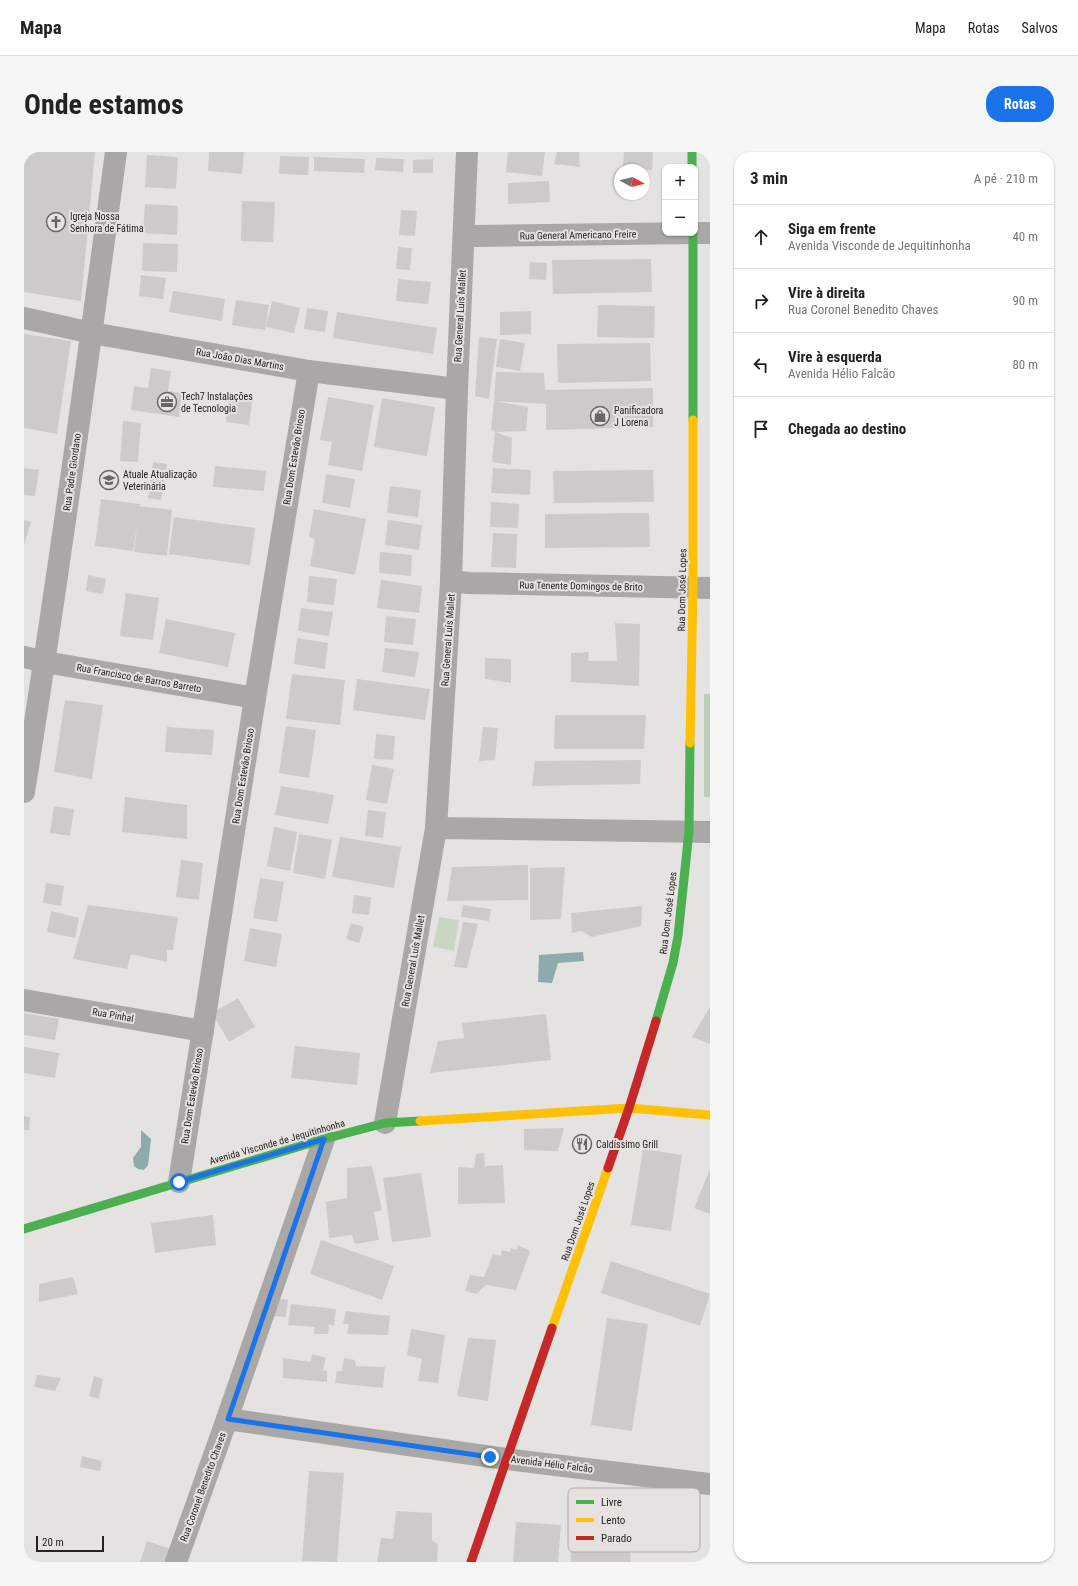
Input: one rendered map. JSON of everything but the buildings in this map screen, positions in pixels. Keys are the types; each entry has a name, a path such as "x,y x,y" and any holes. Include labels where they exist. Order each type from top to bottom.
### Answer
{"street":[{"name":"Rua Padre Giordano","path":"24,792 45,662 116,152"},
{"name":"Rua General Luís Mallet","path":"385,1123 436,828 451,581 467,152"},
{"path":"692,152 692,164"},
{"name":"Rua General Americano Freire","path":"464,235 662,233"},
{"name":"Rua General Americano Freire","path":"698,233 710,233"},
{"name":"Rua Dom José Lopes","path":"471,1562 629,1108 673,963 678,936 689,831 701,588 693,236"},
{"name":"Rua João Dias Martins","path":"24,318 92,332 308,371 457,389"},
{"name":"Rua Dom Estevão Brioso","path":"179,1182 308,371"},
{"name":"Rua Tenente Domingos de Brito","path":"451,581 468,583 701,588"},
{"name":"Rua Francisco de Barros Barreto","path":"24,657 45,662 255,698"},
{"path":"436,828 710,832"},
{"name":"Rua Pinhal","path":"24,1000 202,1031"},
{"name":"Avenida Visconde de Jequitinhonha","path":"24,1229 324,1139 385,1123 629,1108 710,1115"},
{"name":"Rua Coronel Benedito Chaves","path":"176,1562 228,1419 324,1139"},
{"name":"Avenida Hélio Falcão","path":"228,1419 506,1459 710,1484"}],"green space":[{"path":"704,694 710,694 710,797 704,797"},
{"path":"439,917 459,920 454,951 433,947"}],"water":[{"path":"583,952 584,961 558,963 552,983 538,982 539,955"},
{"path":"141,1130 151,1139 148,1165 144,1170 138,1169 134,1166 133,1158 141,1147"}],"traffic: fast":[{"path":"692,152 692,164"},
{"path":"693,236 693,420"},
{"path":"656,1021 673,963 678,936 689,831 690,743"},
{"path":"24,1229 324,1139 385,1123 420,1121"}],"traffic: slow":[{"path":"690,743 693,588 693,420"},
{"path":"420,1121 629,1108 710,1115"},
{"path":"552,1328 608,1168"}],"traffic: jam":[{"path":"608,1168 629,1108 656,1021"},
{"path":"471,1562 552,1328"}],"place":[{"name":"Igreja Nossa Senhora de Fátima","path":"56,222"},
{"name":"Tech7 Instalações de Tecnologia","path":"167,402"},
{"name":"Panificadora J Lorena","path":"600,416"},
{"name":"Atuale Atualização Veterinária","path":"109,480"},
{"name":"Caldíssimo Grill","path":"582,1144"}],"route":[{"path":"179,1182 324,1139 228,1419 490,1457"}]}
